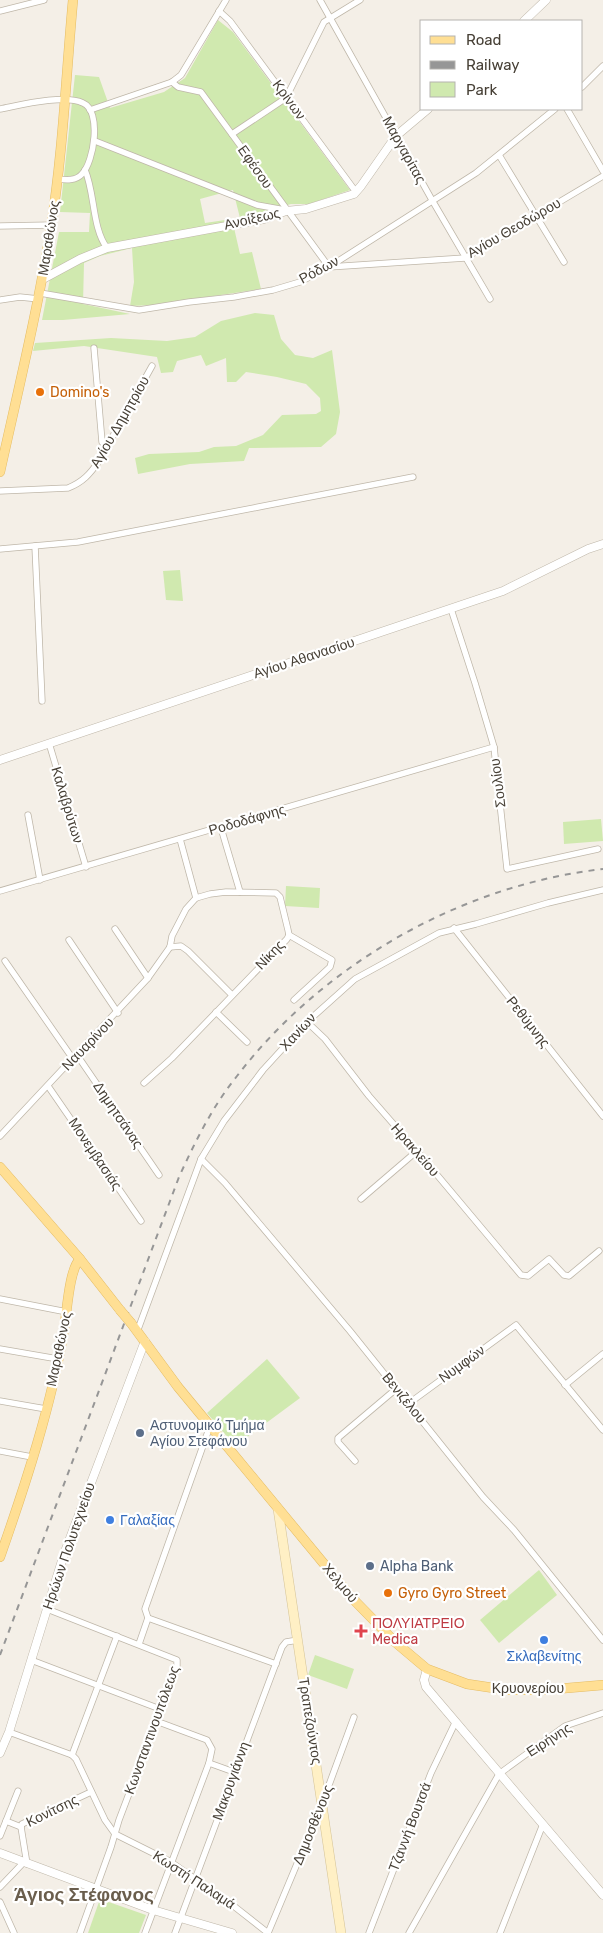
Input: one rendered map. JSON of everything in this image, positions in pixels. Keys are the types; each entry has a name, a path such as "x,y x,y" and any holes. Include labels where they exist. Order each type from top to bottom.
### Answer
{"main road":[{"name":"Μαραθώνος","path":"0,472 43,279 52,225 73,0"},
{"path":"0,1167 80,1259"},
{"name":"Μαραθώνος","path":"0,1557 46,1409 58,1359 73,1270 80,1259"},
{"name":"Χελμού","path":"80,1259 145,1341 178,1387 353,1599 395,1642 427,1669"},
{"name":"Τραπεζούντος","path":"278,1508 341,1933"},
{"name":"Κρυονερίου","path":"427,1669 467,1684 500,1690 544,1690 603,1684"}],"street":[{"path":"0,11 44,0"},
{"path":"90,110 172,82 181,75 226,0"},
{"name":"Μαργαρίτας","path":"320,0 490,300"},
{"path":"232,134 286,98 324,22 360,0"},
{"path":"525,20 542,2"},
{"name":"Κρίνων","path":"219,11 230,21 356,192"},
{"path":"583,86 603,66"},
{"name":"Εφέσου","path":"172,82 178,87 202,92 286,211 329,266"},
{"path":"0,109 34,102 64,100 86,104 90,110 95,141 90,160 82,175 69,181 57,180"},
{"path":"356,192 396,136 427,110"},
{"name":"Ρόδων","path":"0,300 39,296 139,310 273,290 300,282 329,266 476,173 554,110"},
{"path":"568,110 603,171"},
{"path":"95,141 257,206 286,211"},
{"path":"500,155 564,262"},
{"path":"85,170 90,183 98,226 103,243 107,248"},
{"name":"Αγίου Θεοδώρου","path":"329,266 465,258 603,176"},
{"name":"Ανοίξεως","path":"43,279 80,259 107,248 264,219 286,211 306,209 344,198 356,192"},
{"path":"0,226 52,225"},
{"path":"94,348 102,442 106,446"},
{"name":"Αγίου Δημητρίου","path":"0,491 68,488 89,476 152,366"},
{"path":"0,549 78,542 413,477"},
{"name":"Αγίου Αθανασίου","path":"0,760 503,591 588,549 603,544"},
{"path":"35,546 42,701"},
{"name":"Σουλίου","path":"451,609 494,747 507,869 598,849"},
{"name":"Καλαβρύτων","path":"49,743 86,867"},
{"name":"Ροδοδάφνης","path":"0,891 494,747"},
{"path":"28,815 40,880"},
{"path":"221,828 240,892"},
{"path":"180,839 196,898 186,909 172,936 170,947 181,946 188,951 232,994"},
{"name":"Χανίων","path":"137,1332 201,1159 238,1102 307,1022 355,979 438,933 603,890"},
{"name":"Νίκης","path":"144,1083 172,1058 289,935 280,897 276,893 240,892 210,894 196,898"},
{"name":"Ρεθύμνης","path":"454,928 603,1116"},
{"path":"115,929 148,978"},
{"path":"289,935 329,958 332,963 294,1000"},
{"path":"69,940 118,1013"},
{"name":"Ναυαρίνου","path":"0,1136 118,1013 148,978 170,947"},
{"name":"Δημητσάνας","path":"5,961 159,1175"},
{"path":"216,1012 247,1042"},
{"name":"Ηρακλείου","path":"307,1022 325,1039 369,1096 508,1260 525,1277 549,1259 552,1260 564,1275 569,1276 599,1251"},
{"name":"Μονεμβασιάς","path":"48,1086 141,1222"},
{"path":"361,1199 417,1151"},
{"name":"Βενιζέλου","path":"201,1159 225,1183 350,1331 483,1497 514,1530 603,1640"},
{"path":"0,1299 67,1312"},
{"name":"Νυμφών","path":"408,1404 516,1325 565,1385"},
{"name":"Ηρώων Πολυτεχνείου","path":"0,1753 9,1732 64,1554 145,1341"},
{"path":"0,1349 58,1359"},
{"path":"603,1354 565,1385 603,1430"},
{"path":"355,1461 338,1442 338,1438 396,1389"},
{"path":"0,1401 46,1409"},
{"path":"139,1644 148,1618 145,1609 210,1426"},
{"path":"0,1451 32,1457"},
{"name":"Κωνσταντινουπόλεως","path":"47,1609 177,1660 177,1667 160,1709 80,1933"},
{"path":"148,1618 276,1664"},
{"path":"72,1755 117,1636"},
{"name":"Μακρυγιάννη","path":"175,1933 194,1878 276,1664 286,1642 298,1640"},
{"path":"31,1660 160,1709"},
{"path":"427,1669 424,1683 455,1723 603,1895"},
{"name":"Ειρήνης","path":"499,1774 565,1726 603,1713"},
{"name":"Δημοσθένους","path":"268,1933 322,1804 354,1717"},
{"path":"145,1933 209,1763 212,1749 208,1741 156,1720"},
{"name":"Τζαννή Βουτσά","path":"369,1933 431,1773 455,1723"},
{"path":"9,1732 72,1755 76,1759 105,1820 115,1834"},
{"path":"209,1763 234,1772"},
{"path":"409,1933 499,1774"},
{"path":"0,1836 18,1791"},
{"name":"Κονίτσης","path":"26,1863 21,1827 23,1823 91,1792"},
{"path":"6,1821 21,1827"},
{"path":"500,1933 543,1824"},
{"name":"Κωστή Παλαμά","path":"115,1834 171,1862 268,1933"},
{"path":"0,1853 153,1910 232,1933"},
{"path":"0,1887 26,1863"},
{"path":"0,1902 14,1933"}],"green space":[{"path":"218,20 233,32 350,190 309,204 291,204 240,218 233,190 200,199 205,223 232,219 240,254 252,252 261,289 153,305 130,306 134,282 132,248 100,256 84,263 83,304 130,314 42,320 59,232 89,232 90,213 60,212 75,75 99,77 110,108 164,92 185,78"},
{"path":"255,313 274,315 281,339 295,355 313,358 332,350 340,412 336,434 321,447 249,448 244,461 190,464 138,474 135,458 149,454 199,452 214,447 236,446 263,435 282,415 316,414 321,411 320,398 306,384 277,377 246,372 236,382 227,382 226,358 206,366 201,355 177,361 173,372 161,373 157,357 84,346 33,351 35,343 111,338 167,341 195,337 221,321"},
{"path":"180,570 183,601 166,600 163,571"},
{"path":"601,819 603,841 564,844 563,822"},
{"path":"286,886 320,888 319,908 285,906"},
{"path":"267,1359 300,1398 235,1446 207,1413"},
{"path":"539,1570 557,1595 499,1643 480,1620"},
{"path":"315,1655 354,1669 347,1689 308,1675"},
{"path":"100,1899 146,1915 139,1933 88,1933"}],"railway":[{"path":"0,1655 179,1177 212,1112 237,1076 272,1035 311,998 354,965 400,936 448,912 499,892 550,878 603,869"}],"place":[{"name":"Domino's","path":"40,392"},
{"name":"Αστυνομικό Τμήμα Αγίου Στεφάνου","path":"140,1433"},
{"name":"Γαλαξίας","path":"110,1520"},
{"name":"Alpha Bank","path":"370,1566"},
{"name":"Gyro Gyro Street","path":"388,1593"},
{"name":"ΠΟΛΥΙΑΤΡΕΙΟ Medica","path":"361,1631"},
{"name":"Σκλαβενίτης","path":"544,1640"}],"district":[{"name":"Άγιος Στέφανος","path":"84,1894"}]}
